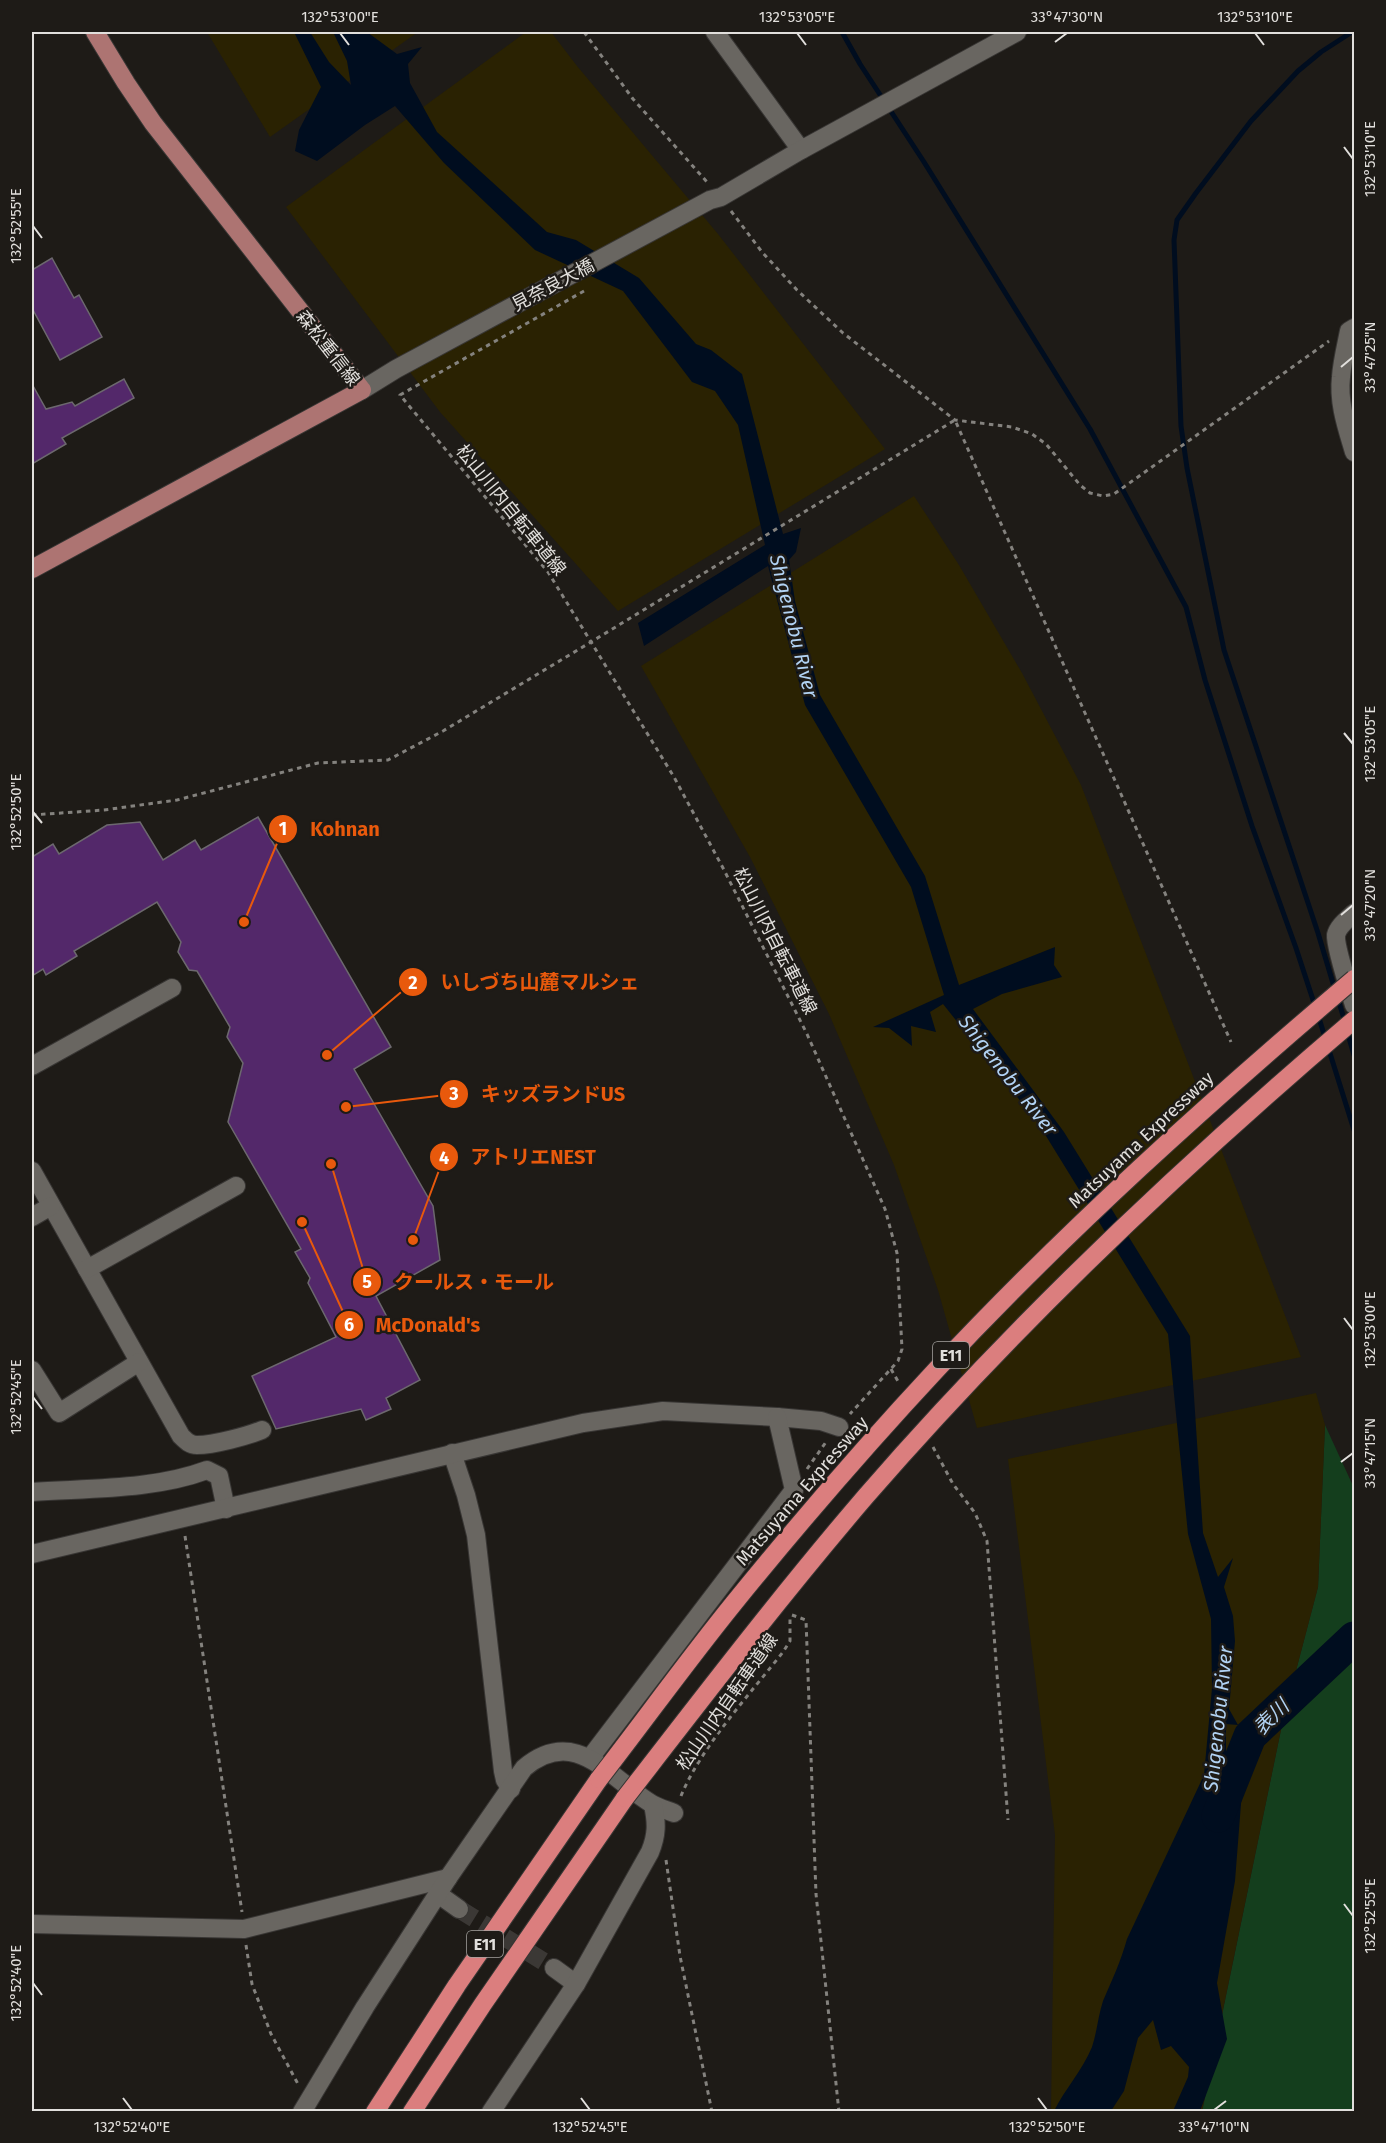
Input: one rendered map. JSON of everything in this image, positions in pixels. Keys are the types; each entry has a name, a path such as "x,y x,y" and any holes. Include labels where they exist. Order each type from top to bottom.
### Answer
{"highway":[{"name":"Matsuyama Expressway","path":"375,2112 457,1985 599,1779 733,1604 843,1474 937,1369 1053,1250 1185,1126 1354,979"},
{"name":"E11","path":"412,2112 483,2004 625,1798 758,1626 867,1495 960,1393 1075,1274 1206,1149 1354,1020"}],"main road":[{"name":"森松重信線","path":"32,569 362,390 153,123 95,32"}],"street":[{"path":"715,32 801,150"},
{"name":"見奈良大橋","path":"362,390 396,369 720,202 801,150 1017,32"},
{"path":"1352,329 1341,377 1341,399 1354,452"},
{"path":"1354,913 1342,924 1336,935 1354,1005"},
{"path":"32,1066 172,988"},
{"path":"32,1171 181,1436 189,1443 197,1445 245,1437 262,1430"},
{"path":"87,1269 236,1186"},
{"path":"32,1217 51,1206"},
{"path":"32,1370 59,1413 139,1362"},
{"path":"32,1554 583,1423 663,1411 821,1421 838,1427"},
{"path":"590,1758 794,1490 777,1417"},
{"path":"452,1453 476,1534 503,1771 505,1780 511,1789"},
{"path":"32,1492 159,1483 185,1478 207,1470 219,1476 226,1509"},
{"path":"307,2108 365,2007 448,1878 524,1768 536,1758 566,1751 590,1758 653,1805 674,1813"},
{"path":"491,2112 576,1984 650,1852 657,1835 657,1820 653,1805"},
{"path":"32,1924 244,1929 448,1878"},
{"path":"438,1894 459,1909"},
{"path":"554,1968 576,1984"}],"path":[{"path":"584,32 633,99 797,290 843,333 955,420 1231,1042"},
{"name":"松山川内自転車道線","path":"586,290 400,395 548,572 674,777 807,1034 885,1209 897,1253 902,1349 898,1361 838,1427 816,1455 794,1490"},
{"path":"32,815 104,810 177,800 318,763 388,760 443,731 955,420 1012,427 1032,434 1046,444 1090,493 1103,496 1114,494 1323,344 1352,329"},
{"path":"953,1484 975,1513 987,1541 1008,1820"},
{"path":"182,1519 252,1984 271,2034 307,2108"},
{"name":"松山川内自転車道線","path":"674,1813 684,1788 707,1752 790,1641 790,1614 806,1620 816,1894 839,2112"},
{"path":"666,1857 680,1956 712,2112"}],"green space":[{"path":"1325,1425 1354,1488 1354,2111 1202,2112 1283,1720 1318,1587"}],"sand":[{"path":"207,32 418,32 270,137"},
{"path":"526,32 551,32 718,234 885,449 618,611 440,412 286,207"},
{"path":"914,496 959,565 1022,673 1081,785 1301,1357 977,1428 938,1290 894,1165 829,1014 750,857 641,666"},
{"path":"1316,1393 1325,1425 1318,1587 1283,1720 1202,2111 1051,2111 1055,1835 1008,1459"}],"water":[{"name":"Shigenobu River","path":"294,32 310,32 329,62 351,85 347,61 333,32 367,32 397,54 422,47 408,64 410,83 437,132 547,232 576,240 639,278 696,344 711,350 742,374 783,534 801,528 796,552 789,560 795,601 820,695 925,876 959,985 1055,947 1054,965 1062,977 1002,994 973,1009 1064,1132 1190,1336 1203,1533 1218,1577 1233,1558 1224,1587 1233,1616 1235,1641 1229,1709 1238,1725 1226,1724 1226,1753 1242,1791 1235,1881 1217,1983 1227,2039 1200,2111 1173,2111 1188,2077 1189,2067 1171,2046 1161,2050 1153,2020 1138,2038 1124,2091 1111,2111 1054,2111 1092,2047 1103,2001 1127,1939 1204,1775 1212,1688 1211,1619 1188,1534 1168,1334 1038,1123 943,1004 930,1012 936,1032 911,1026 912,1046 889,1028 873,1027 944,995 911,887 805,705 768,566 644,646 638,623 765,545 738,425 715,391 692,382 623,291 535,250 444,163 395,106 317,161 295,151 299,130 321,87"}],"building":[{"path":"52,258 74,298 79,295 102,337 60,360 32,308 32,270"},
{"path":"124,379 134,398 62,438 66,444 32,464 32,384 46,409 72,402 75,406"},
{"path":"258,817 391,1047 354,1069 433,1206 440,1260 376,1296 420,1380 386,1398 391,1409 366,1420 361,1409 276,1429 252,1376 336,1337 308,1283 310,1278 295,1252 301,1249 228,1122 243,1063 227,1037 230,1027 197,971 189,970 178,952 181,942 157,902 74,951 77,956 46,975 43,969 32,976 32,857 53,844 59,854 107,825 140,822 163,860 195,840 201,850"}],"waterway":[{"path":"842,32 1090,429 1186,607 1205,680 1252,826 1315,1006"},
{"path":"1335,990 1224,650 1187,468 1181,426 1174,240 1177,220 1251,121 1298,71 1321,52 1352,32"},
{"path":"1338,999 1345,1022"},
{"path":"1318,1015 1354,1130"},
{"path":"1347,1031 1354,1055"},
{"name":"表川","path":"1218,1816 1250,1736 1354,1638"}],"tunnel":[{"path":"459,1909 554,1968"}],"place":[{"name":"Kohnan","path":"244,922"},
{"name":"いしづち山麓マルシェ","path":"327,1055"},
{"name":"キッズランドUS","path":"346,1107"},
{"name":"クールス・モール","path":"331,1164"},
{"name":"McDonald's","path":"302,1222"},
{"name":"アトリエNEST","path":"413,1240"}]}
